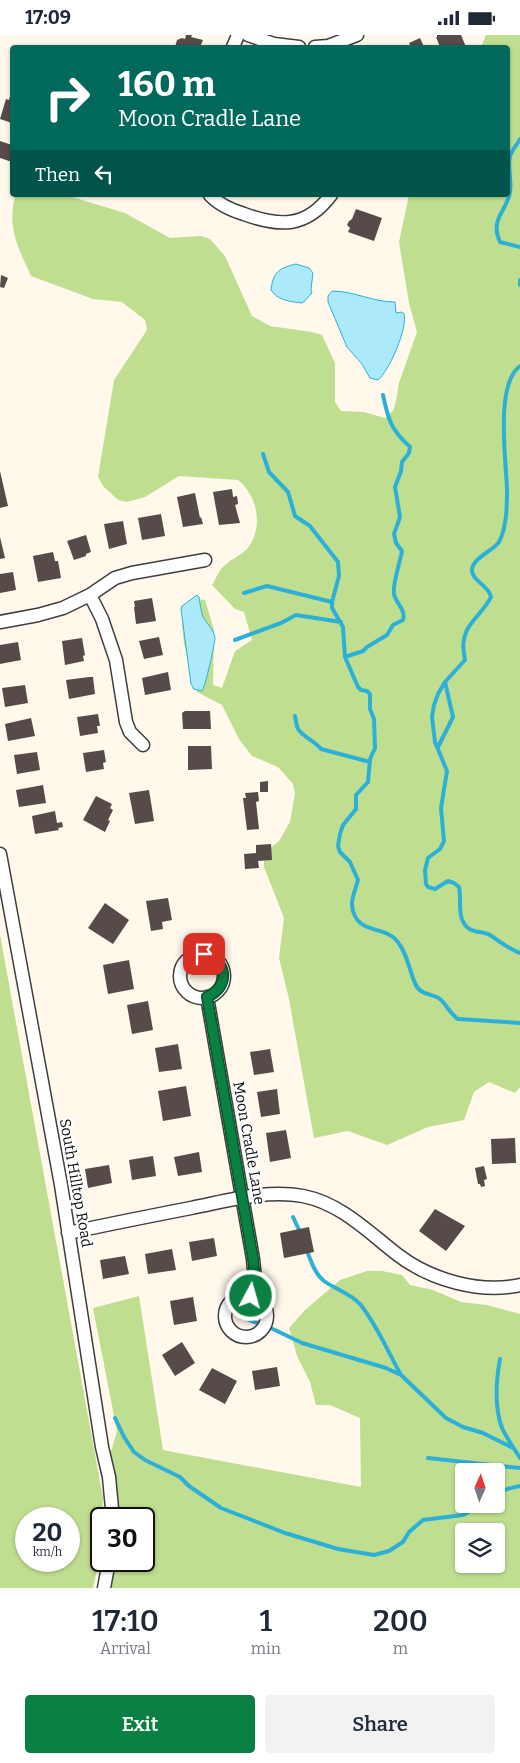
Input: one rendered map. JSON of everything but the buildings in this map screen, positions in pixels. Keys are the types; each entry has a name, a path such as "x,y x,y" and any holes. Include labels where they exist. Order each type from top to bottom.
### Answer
{"street":[{"path":"248,35 282,45"},
{"path":"333,45 357,35"},
{"path":"212,197 231,210 276,224 290,223 306,218 329,197"},
{"path":"0,621 63,609 90,595 115,578 132,573 205,560"},
{"path":"90,595 102,619 116,660 126,722 130,732 144,745"},
{"name":"South Hilltop Road","path":"0,854 68,1233 102,1447 109,1477 112,1507"},
{"name":"Moon Cradle Lane","path":"207,997 253,1259 255,1279 251,1296"},
{"path":"68,1233 242,1197 275,1194 302,1196 324,1203 347,1214 400,1257 450,1281 486,1287 520,1285"},
{"path":"104,1588 107,1572"}],"green space":[{"path":"486,35 520,35 520,1087 515,1093 489,1082 474,1092 464,1120 428,1127 387,1145 348,1131 314,1138 289,999 279,958 284,918 264,867 264,858 269,849 279,841 290,822 295,793 293,784 278,767 252,756 239,739 222,705 197,692 184,644 182,624 186,604 195,599 205,600 214,630 213,685 222,688 235,651 252,640 244,612 235,609 212,585 219,571 247,549 252,541 256,532 257,522 254,503 245,487 238,480 179,476 145,497 127,502 118,500 104,487 98,477 114,380 147,330 145,320 122,302 93,299 31,276 15,237 12,218 13,207 15,197 72,197 125,213 170,238 201,236 210,239 225,256 252,316 270,326 322,335 335,363 335,402 341,411 364,412 385,418 393,411 399,383 417,332 409,303 399,242 409,197 510,197 510,45 482,45"},
{"path":"0,935 103,1498 103,1507 90,1507 90,1572 97,1572 93,1588 0,1588"},
{"path":"367,1271 382,1271 402,1275 410,1285 433,1290 461,1302 487,1305 520,1314 520,1588 110,1588 113,1572 155,1572 155,1507 117,1507 110,1455 117,1431 93,1308 139,1296 163,1450 361,1487 360,1418 330,1405 316,1405 310,1382 297,1356 289,1328 305,1310 340,1280"}],"water":[{"path":"296,264 309,268 313,273 312,293 302,303 281,298 271,290 275,275 281,269"},
{"path":"332,291 395,302 396,313 402,312 404,314 403,329 397,349 378,380 370,378 362,364 347,347 328,302 328,296"},
{"path":"197,595 203,617 215,638 202,691 194,689 191,684 181,609 182,606"}],"waterway":[{"path":"510,156 520,139"},
{"path":"510,182 510,191"},
{"path":"509,197 498,221 497,234 500,242 520,247"},
{"path":"520,280 520,285"},
{"path":"520,366 512,375 507,389 505,405 504,442 507,495 504,530 499,542 476,561 472,569 474,577 487,589 491,597 465,634 463,645 465,660 445,682 434,705 432,717 435,742 447,771 441,808 444,841 440,849 428,858 425,870 428,887 435,889 448,881 459,887 462,919 468,928 490,935 520,953"},
{"path":"345,657 363,651 387,635 393,625 403,620 404,616 394,594 395,580 402,551 396,543 394,534 400,517 395,487 402,462 409,453 410,447 398,435 391,424 383,395"},
{"path":"263,454 269,472 288,492 295,516 310,526 338,562 339,576 332,608 343,627 345,657 358,687 370,694 370,709 374,719 375,748 370,759 368,782 356,795 356,809 343,825 338,846 340,852 350,862 358,880 352,902 355,916 363,925 387,934 397,941 406,956 419,990 440,999 458,1019 520,1023"},
{"path":"244,593 267,586 332,602"},
{"path":"235,640 281,623 296,615 341,622"},
{"path":"438,747 453,717 445,682"},
{"path":"295,716 300,732 321,749 370,762"},
{"path":"293,1217 300,1232"},
{"path":"307,1251 318,1275 328,1284 352,1297 360,1304 377,1330 401,1375"},
{"path":"249,1320 302,1343 386,1368 401,1375 446,1418 513,1448"},
{"path":"500,1359 496,1393 499,1420 520,1458"},
{"path":"115,1418 134,1452 145,1460 180,1477 189,1486 221,1508 285,1533 338,1549 374,1555 389,1551 403,1542 409,1532 423,1520 467,1513"},
{"path":"428,1458 520,1468"},
{"path":"505,1490 520,1486"}],"route":[{"path":"204,954 212,956 222,967 223,975 219,989 207,997 253,1259 255,1279 251,1296"}]}
